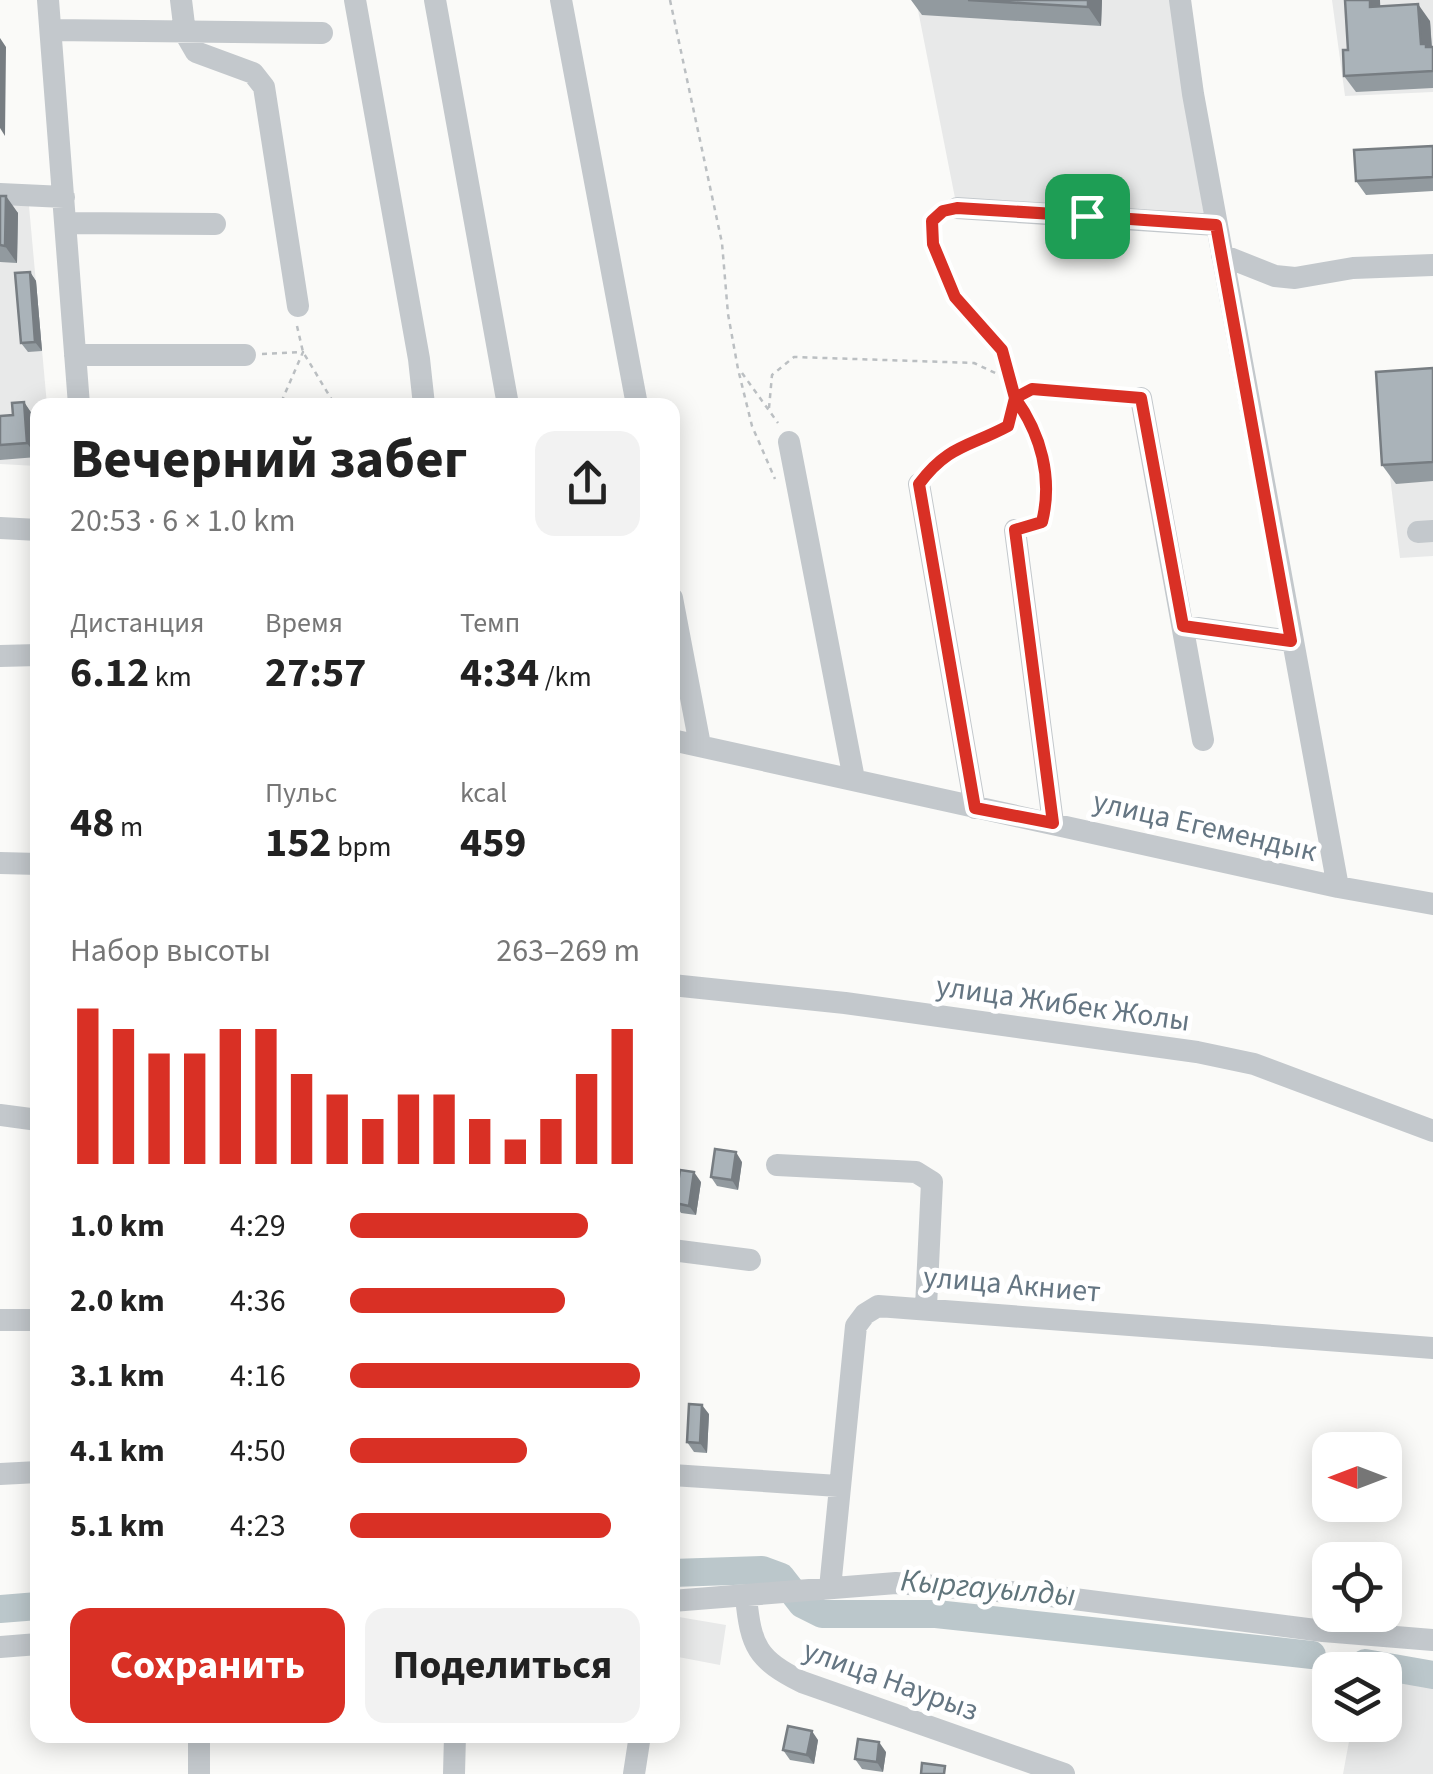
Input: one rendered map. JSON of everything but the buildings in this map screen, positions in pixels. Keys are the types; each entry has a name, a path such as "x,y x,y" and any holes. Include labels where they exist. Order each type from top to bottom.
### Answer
{"street":[{"path":"48,0 78,398"},
{"path":"180,0 185,33 196,52 252,72 264,87 298,306"},
{"path":"355,0 423,398"},
{"path":"435,0 507,398"},
{"path":"561,0 635,398"},
{"path":"1180,0 1192,94 1338,887"},
{"path":"52,30 322,33"},
{"path":"0,194 64,197"},
{"path":"957,208 1216,225"},
{"path":"66,224 215,224"},
{"path":"1222,255 1275,276 1295,278 1352,268 1433,265"},
{"path":"75,354 245,355"},
{"path":"1141,398 1203,740"},
{"path":"789,442 854,779"},
{"path":"919,484 975,808"},
{"path":"0,528 30,530"},
{"path":"1015,530 1053,823"},
{"path":"1183,626 1291,641"},
{"path":"680,640 700,745"},
{"path":"0,656 30,655"},
{"name":"улица Егемендык","path":"680,741 1338,887 1433,904"},
{"path":"0,863 30,864"},
{"name":"улица Жибек Жолы","path":"680,986 844,1003 1197,1052 1254,1064 1433,1131"},
{"path":"0,1115 30,1119"},
{"path":"777,1166 916,1172 932,1182 926,1307"},
{"path":"680,1251 750,1260"},
{"name":"улица Акниет","path":"820,1589 838,1486 856,1326 878,1306 1433,1348"},
{"path":"0,1320 30,1320"},
{"path":"0,1474 30,1472"},
{"path":"680,1476 838,1486"},
{"path":"680,1600 896,1583 1036,1594 1324,1631 1433,1640"},
{"name":"улица Наурыз","path":"757,1595 750,1636 760,1654 775,1668 802,1682 1064,1774"},
{"path":"0,1647 30,1645"},
{"path":"196,1773 198,1743"},
{"path":"454,1774 455,1743"},
{"path":"634,1774 639,1743"}],"path":[{"path":"670,0 722,243 738,369 752,426 776,480"},
{"path":"957,208 943,211 932,221 933,244 955,297 1002,350 1015,398 1033,422 1048,496 1042,522 1015,530"},
{"path":"298,306 297,329 303,352 332,398"},
{"path":"245,355 303,352"},
{"path":"283,398 303,352"},
{"path":"769,408 772,375 794,357 974,363 1010,380"},
{"path":"738,369 769,408 789,442"},
{"path":"919,484 936,462 962,445 1008,426 1015,398 1032,389 1141,398"}],"shaded area":[{"path":"916,0 1171,0 1204,215 955,198"},
{"path":"1332,0 1433,0 1433,92 1345,96"},
{"path":"0,205 29,206 46,398 30,398 30,466 0,464"},
{"path":"1433,376 1433,556 1400,558 1378,379"},
{"path":"680,1617 726,1625 720,1665 680,1657"},
{"path":"1402,1683 1433,1687 1433,1774 1343,1774 1349,1742 1402,1742"}],"waterway":[{"name":"Кыргауылды","path":"680,1573 762,1570 781,1577 802,1604 822,1614 936,1614 1312,1655"},
{"name":"Кыргауылды","path":"0,1609 30,1607"},
{"path":"1402,1670 1433,1675"}],"route":[{"path":"1087,216 957,208 943,211 932,221 933,244 955,297 1002,350 1015,398 1008,426 962,445 936,462 919,484 975,808 1053,823 1015,530 1042,522 1048,496 1033,422 1015,398 1032,389 1141,398 1183,626 1291,641 1216,225 1087,216"}]}
